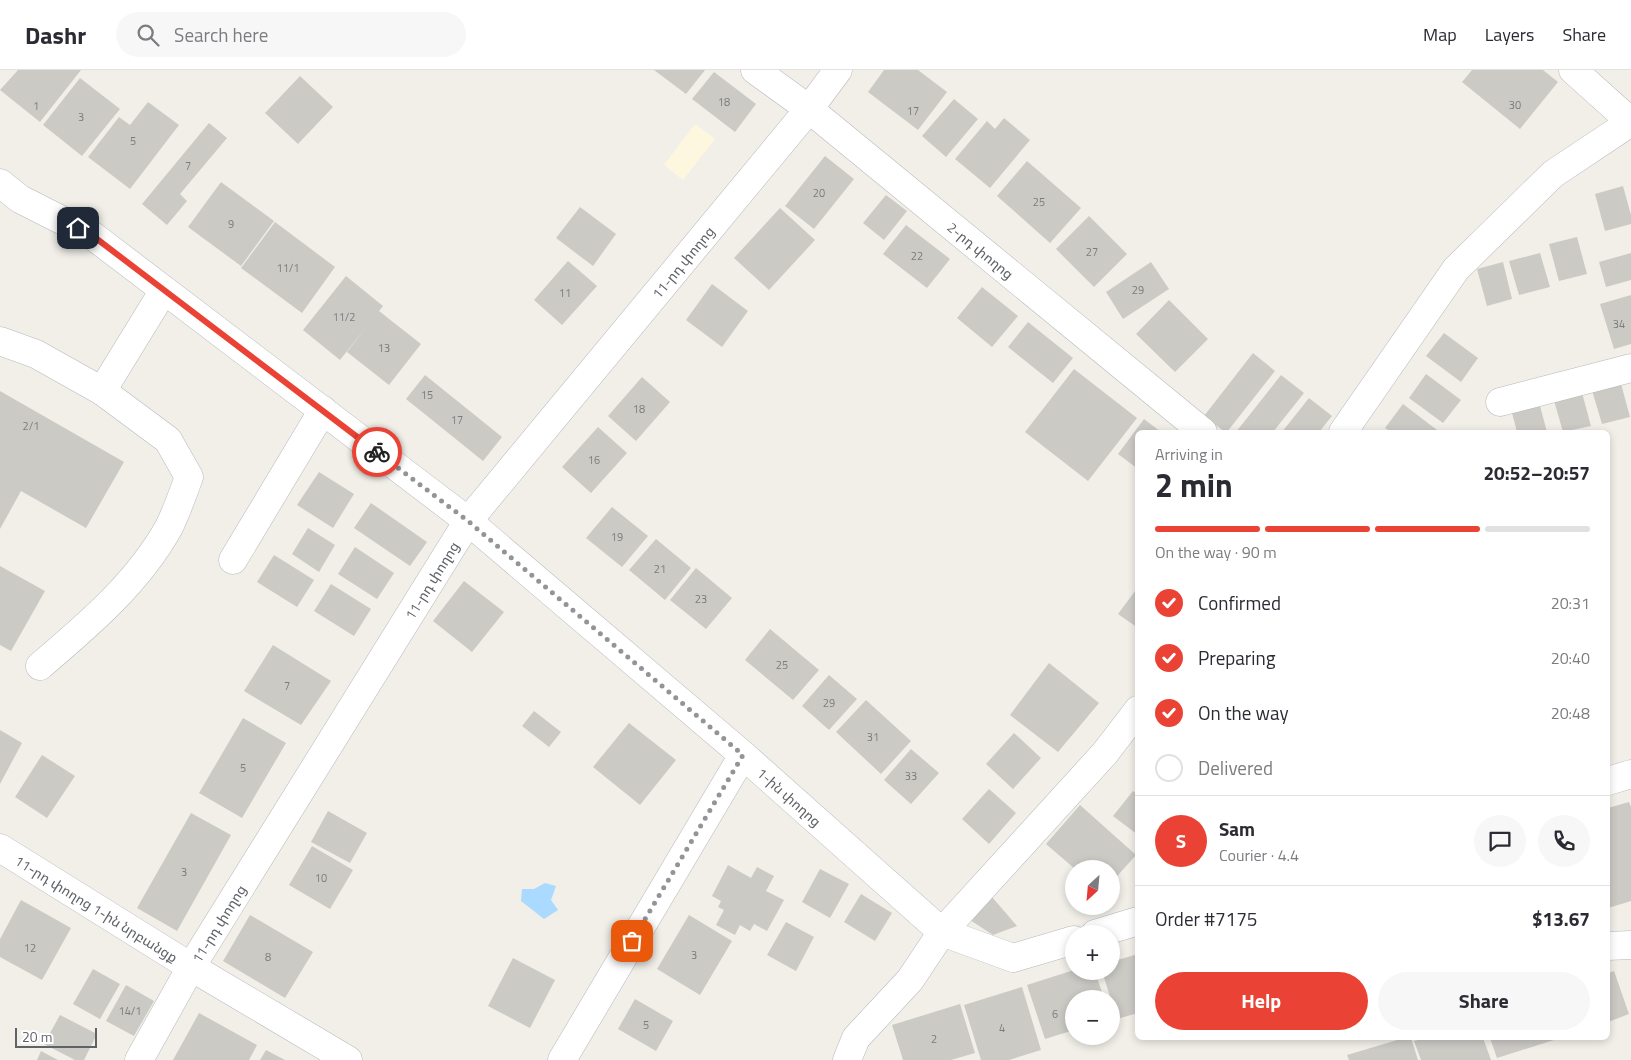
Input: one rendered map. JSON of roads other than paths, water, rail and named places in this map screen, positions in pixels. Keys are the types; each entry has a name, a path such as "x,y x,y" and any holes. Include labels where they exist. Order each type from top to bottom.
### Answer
{"street":[{"name":"2-րդ փողոց","path":"755,70 809,109 1201,430"},
{"name":"11-րդ փողոց","path":"139,1060 191,967 468,521 809,109 838,70"},
{"path":"1344,430 1456,269 1553,174 1631,122 1573,70"},
{"name":"1-ին փողոց","path":"0,183 20,199 93,236 468,521 743,755 942,932 1013,958 1065,943"},
{"path":"102,391 164,290"},
{"path":"0,341 36,354 102,391 168,440 189,477 169,526 140,571 87,625 40,666"},
{"path":"1500,402 1631,368"},
{"path":"233,560 323,410"},
{"path":"846,1060 856,1038 910,980 942,932 1104,753 1135,714"},
{"path":"562,1060 743,755"},
{"path":"1610,780 1631,774"},
{"name":"11-րդ փողոց 1-ին նրբանցք","path":"0,848 191,967 348,1060"},
{"path":"1120,926 1135,922"},
{"path":"1610,946 1631,945"}],"water":[{"path":"545,883 556,886 551,900 558,910 544,919 521,901 522,889 534,889"}]}
